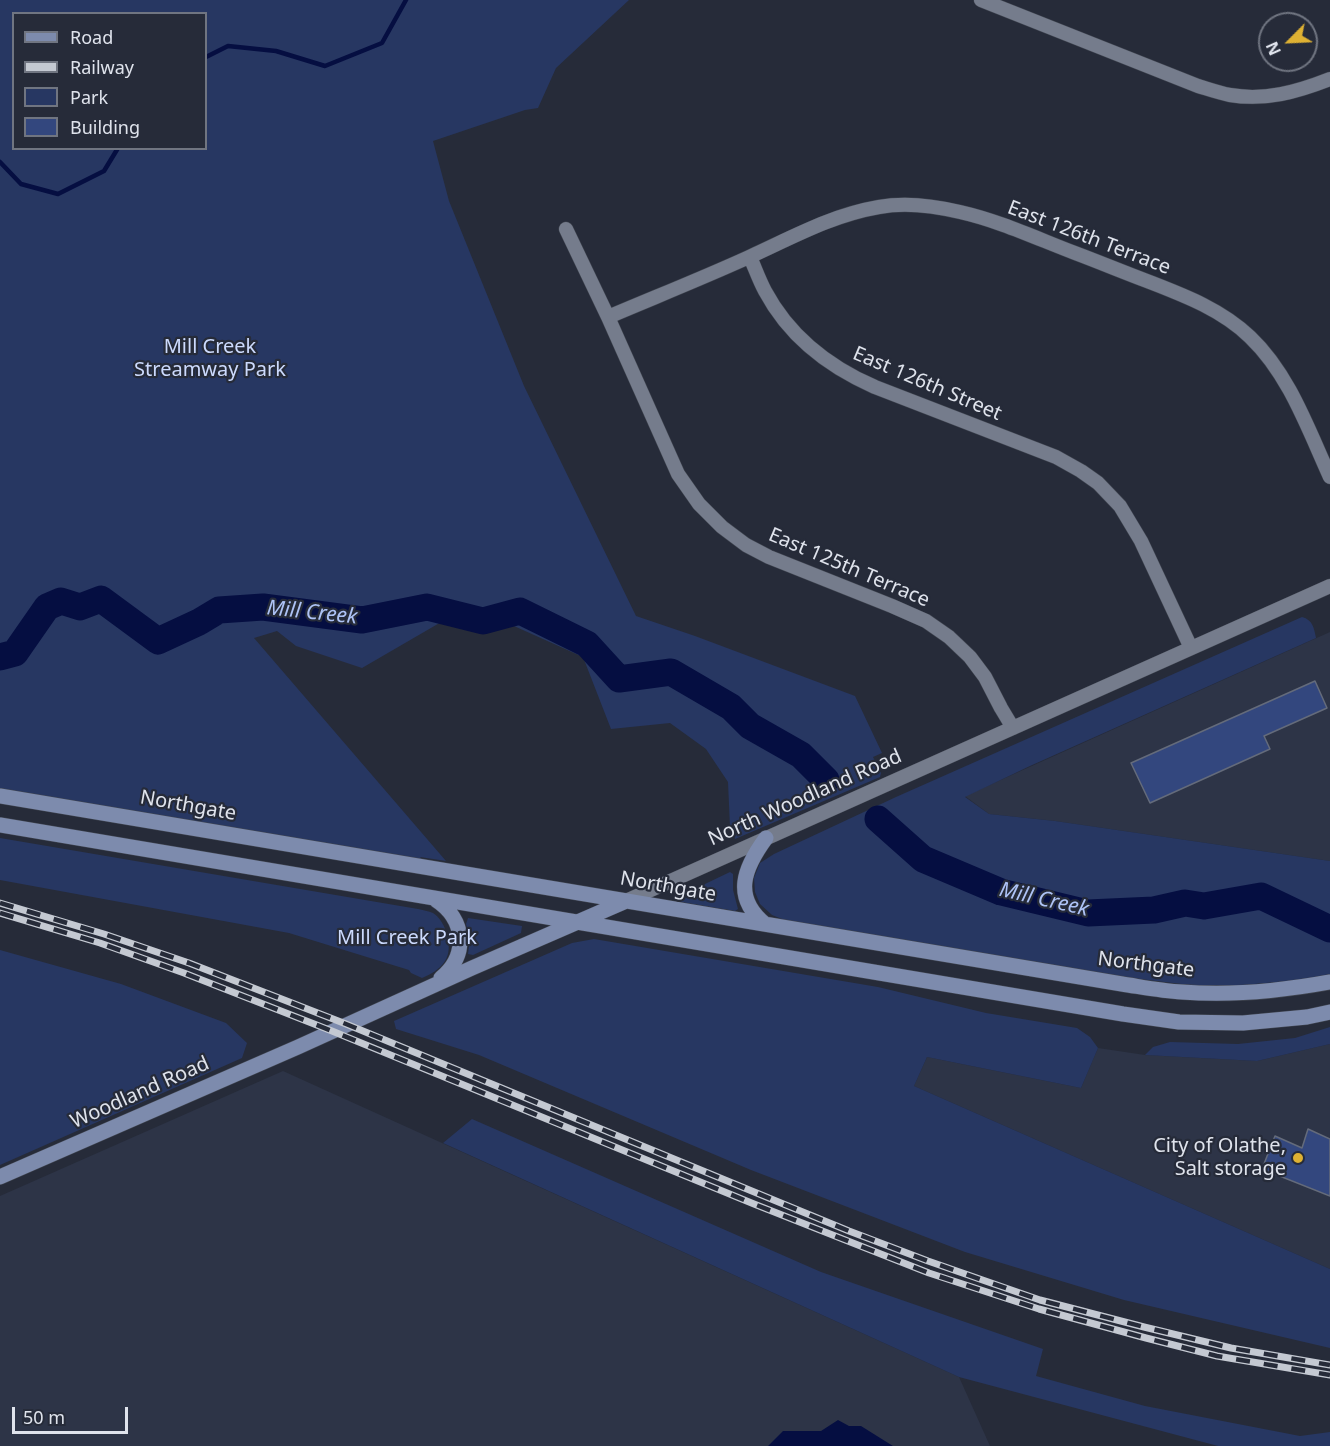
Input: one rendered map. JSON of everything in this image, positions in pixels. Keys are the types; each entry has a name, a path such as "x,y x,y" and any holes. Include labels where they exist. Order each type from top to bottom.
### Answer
{"main road":[{"name":"Northgate","path":"0,796 1122,984 1182,992 1241,993 1298,988 1330,982"},
{"path":"0,825 1179,1022 1243,1023 1307,1017 1330,1012"},
{"path":"765,924 749,907 745,882 747,869 754,854 766,838"},
{"path":"434,898 447,907 459,930 460,942 459,955 454,965 434,985"},
{"name":"North Woodland Road","path":"298,1047 626,901"},
{"name":"Woodland Road","path":"0,1178 298,1047"}],"street":[{"path":"981,0 1198,86 1229,95 1258,97 1280,95 1330,79"},
{"name":"East 126th Terrace","path":"750,256 832,218 883,206 918,205 960,212 998,224 1178,293 1230,320 1261,349 1283,380 1295,400 1330,477"},
{"name":"East 125th Terrace","path":"566,229 678,474 699,504 746,545 769,557 901,609 941,631 970,657 985,677 1013,728"},
{"path":"608,317 750,256"},
{"name":"East 126th Street","path":"750,256 777,310 797,335 820,357 851,377 1056,458 1098,483 1120,506 1141,541 1191,648"},
{"name":"North Woodland Road","path":"626,901 1330,586"}],"shaded area":[{"path":"1330,632 1330,861 1055,821 989,814 965,796"},
{"path":"1330,1044 1330,1269 914,1086 927,1057 1081,1088 1098,1048 1145,1055 1257,1061"},
{"path":"283,1071 959,1377 990,1446 0,1446 0,1196"},
{"path":"838,1420 849,1426 861,1426 893,1446 768,1446 783,1431 821,1431"}],"green space":[{"name":"Mill Creek Streamway Park","path":"0,0 629,0 556,68 538,108 525,110 433,141 449,201 524,386 636,616 855,696 882,753 873,757 881,773 880,777 735,839 730,827 728,782 706,749 670,723 611,729 583,657 514,626 455,614 362,668 296,646 277,631 254,638 446,861 420,857 430,868 0,796"},
{"path":"1302,617 1311,622 1316,638 965,797 989,814 1055,821 1330,861 1330,974 1300,980 1243,985 1190,985 1131,978 787,921 772,915 760,904 755,892 754,878 760,863 774,854 896,797"},
{"name":"Mill Creek Park","path":"0,838 428,911 438,917 445,928 449,942 448,956 437,969 422,978 409,970 289,933 0,880"},
{"path":"730,872 733,874 733,890 738,909 735,911 681,902 682,895"},
{"path":"468,918 522,926 521,933 473,955 468,954 470,938 466,924"},
{"path":"594,939 878,987 986,1013 1077,1028 1090,1037 1098,1048 1081,1088 927,1057 914,1086 1330,1269 1330,1348 1124,1300 965,1252 751,1170 479,1055 396,1029 394,1021 572,943"},
{"path":"0,950 121,984 226,1023 247,1043 242,1058 0,1165"},
{"path":"1330,1027 1330,1044 1257,1061 1145,1055 1153,1047 1170,1042 1238,1044 1295,1038"},
{"path":"472,1119 821,1272 1043,1349 1036,1376 1145,1406 1300,1436 1330,1432 1330,1446 1218,1446 959,1377 443,1143"}],"building":[{"path":"1315,681 1327,708 1264,736 1270,749 1150,803 1131,763"},
{"name":"City of Olathe, Salt storage","path":"1308,1129 1330,1139 1330,1196 1262,1169 1275,1136 1302,1148"}],"waterway":[{"path":"207,56 228,46 276,51 325,66 382,43 406,0"},
{"path":"0,162 21,184 58,194 104,171 117,150"},
{"name":"Mill Creek","path":"0,657 15,653 47,607 61,601 80,607 101,599 158,641 219,610 263,607 362,620 427,607 483,621 520,611 587,644 619,679 671,672 731,707 750,726 801,755 826,780"},
{"name":"Mill Creek","path":"878,819 923,859 1001,892 1088,913 1154,910 1185,903 1204,906 1261,896 1330,929"}],"railway":[{"path":"0,903 104,934 189,963 346,1024 849,1231 1040,1300 1231,1348 1330,1365"},
{"path":"0,913 100,943 184,973 929,1273 1039,1309 1146,1338 1217,1356 1330,1375"}],"place":[{"name":"City of Olathe, Salt storage","path":"1298,1158"}]}
